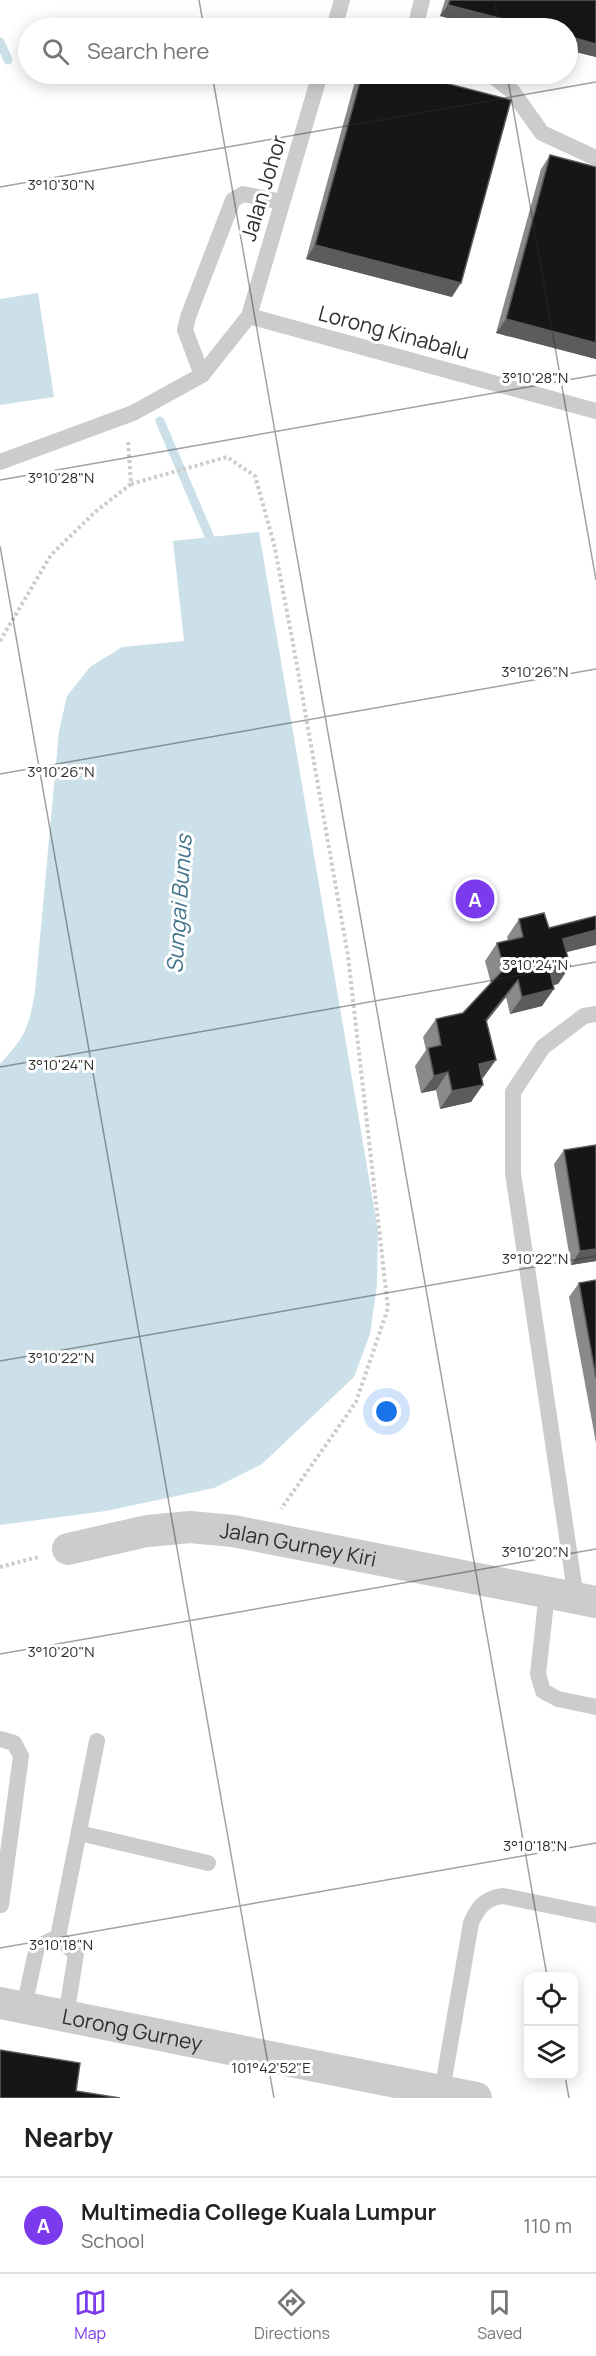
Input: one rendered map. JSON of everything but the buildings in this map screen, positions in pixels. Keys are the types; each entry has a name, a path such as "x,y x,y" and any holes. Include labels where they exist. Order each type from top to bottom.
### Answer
{"street":[{"name":"Jalan Gurney Kiri","path":"68,1550 147,1531 190,1527 262,1537 573,1598"},
{"name":"Lorong Gurney","path":"12,2005 476,2098"}],"lane":[{"path":"340,18 342,0"},
{"path":"418,18 422,0"},
{"name":"Jalan Johor","path":"249,316 317,84"},
{"path":"503,84 512,91 542,132 596,158"},
{"path":"202,375 185,330 233,200 243,194 282,202"},
{"path":"0,462 123,417 202,375 249,316"},
{"name":"Lorong Kinabalu","path":"249,316 596,411"},
{"path":"596,1014 585,1016 543,1047 513,1092 513,1173 573,1598 538,1674 543,1691 558,1699 596,1707"},
{"path":"0,1739 14,1743 21,1756 0,1907"},
{"path":"58,1937 97,1741"},
{"path":"79,1833 208,1863"},
{"path":"442,2091 471,1923 478,1908 490,1898 503,1896 596,1916"},
{"path":"12,2005 37,1947 58,1937"},
{"path":"58,1937 76,1954 66,2016"}],"path":[{"path":"123,417 129,445 131,484"},
{"path":"0,641 51,555 95,512 131,484 227,457 255,476 273,544 295,654 348,956 388,1308 356,1401 262,1537"},
{"path":"0,1567 68,1550"}],"water":[{"path":"38,293 54,397 0,405 0,299"},
{"path":"259,532 378,1231 377,1285 370,1334 354,1377 262,1464 214,1488 106,1511 0,1525 0,1064 25,1031 31,1014 35,992 59,731 67,696 90,667 122,647 184,641 173,541"}],"waterway":[{"name":"Sungai Bunus","path":"0,42 8,60"},
{"name":"Sungai Bunus","path":"160,421 210,538 211,549"}],"place":[{"name":"Multimedia College Kuala Lumpur","path":"475,899"}]}
